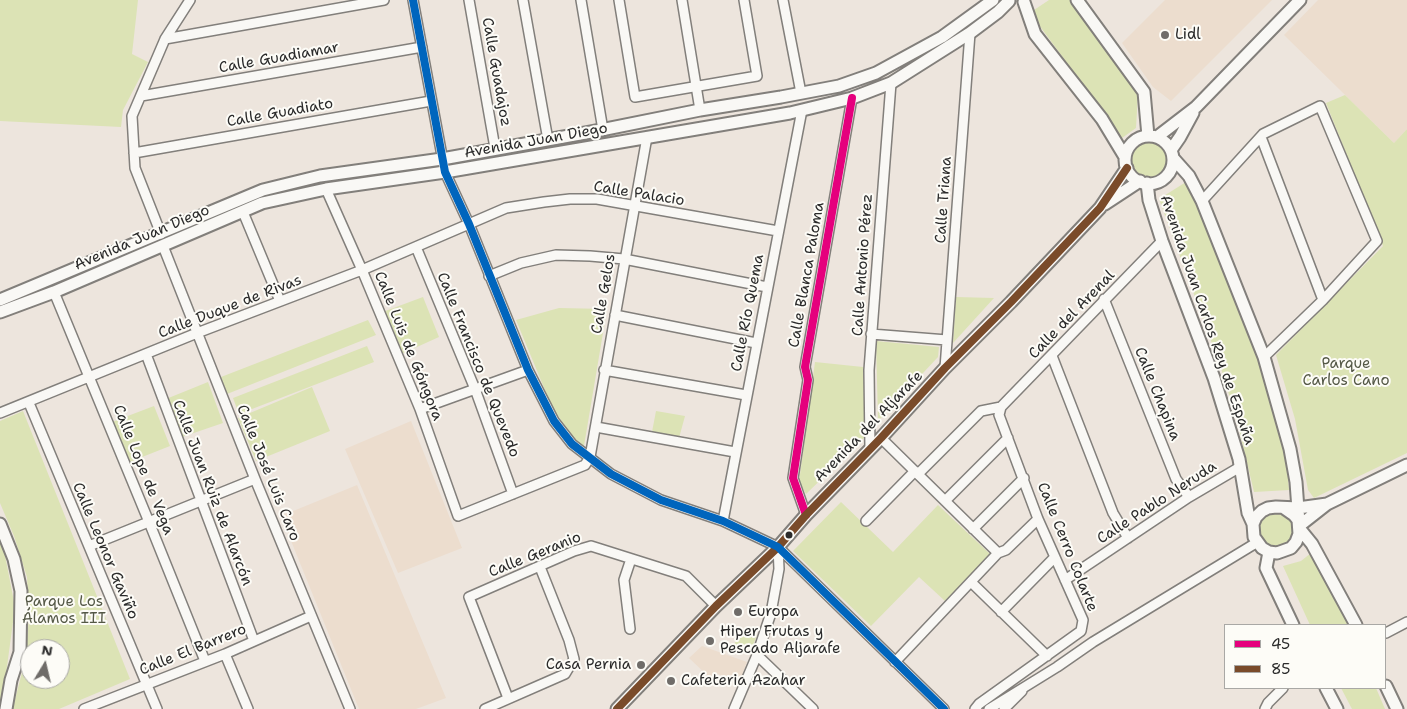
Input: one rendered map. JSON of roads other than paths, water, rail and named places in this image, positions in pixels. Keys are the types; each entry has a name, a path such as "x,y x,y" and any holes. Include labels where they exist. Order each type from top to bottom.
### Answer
{"street":[{"path":"162,234 135,168 132,116 165,39 190,0"},
{"path":"165,39 384,0"},
{"path":"413,0 445,172 469,224 528,370 554,421 572,444 611,474 661,500 723,521 778,547 944,709"},
{"name":"Calle Guadajoz","path":"469,0 495,148"},
{"path":"523,0 548,140"},
{"path":"581,0 603,130"},
{"path":"619,0 636,97 757,76 744,0"},
{"path":"682,0 700,110"},
{"path":"783,0 800,93"},
{"name":"Avenida Juan Diego","path":"0,300 162,234 263,190 320,176 442,159 838,86 876,72 942,36 993,0"},
{"path":"1077,0 1144,92 1152,137"},
{"path":"1126,163 1131,145 1136,140 1152,137 1196,107 1300,0"},
{"path":"1008,1 1028,1 1036,34 1102,120 1134,178 1144,182 1155,182 1163,179 1172,166 1172,154 1196,107"},
{"name":"Avenida Juan Diego","path":"0,312 54,292 262,204 326,189 445,172 802,110 852,98 891,83 970,33 998,12 1008,1"},
{"name":"Calle Triana","path":"945,368 970,33"},
{"name":"Calle Guadiamar","path":"141,96 422,47"},
{"name":"Calle Antonio Pérez","path":"870,448 869,370 891,83"},
{"name":"Calle Blanca Paloma","path":"806,515 793,478 808,380 805,367 852,98"},
{"name":"Calle Guadiato","path":"134,153 431,101"},
{"path":"1202,201 1261,137 1320,106 1377,241 1323,300 1264,357"},
{"name":"Calle Río Quema","path":"723,521 802,110"},
{"name":"Calle Gelos","path":"590,457 647,137"},
{"path":"1152,137 1163,140 1172,154"},
{"path":"1261,137 1323,300"},
{"name":"Avenida Juan Carlos Rey de España","path":"1172,154 1189,176 1202,201 1264,357 1290,449 1296,482 1299,526"},
{"name":"Avenida del Aljarafe","path":"617,709 716,606 778,547 945,368 1100,208 1126,163"},
{"name":"Avenida del Aljarafe","path":"1100,208 1144,182"},
{"name":"Avenida Juan Carlos Rey de España","path":"1144,182 1162,241 1214,378 1240,467 1248,513 1253,524"},
{"name":"Calle Luis de Góngora","path":"326,189 420,409 458,516 514,494"},
{"name":"Calle Palacio","path":"469,224 506,208 570,199 597,199 778,231"},
{"path":"244,212 280,301"},
{"name":"Calle Duque de Rivas","path":"0,414 197,333 362,270 469,224"},
{"name":"Calle del Arenal","path":"1001,407 1162,241"},
{"name":"Calle José Luis Caro","path":"163,246 255,479 350,709"},
{"name":"Calle Francisco de Quevedo","path":"416,247 475,389 514,494"},
{"path":"489,276 522,263 556,255 590,256 624,259 767,287"},
{"name":"Calle Lope de Vega","path":"54,292 205,661"},
{"name":"Calle Chapina","path":"1104,299 1176,479 1189,497"},
{"path":"615,315 756,343"},
{"path":"872,334 947,340"},
{"name":"Calle Juan Ruiz de Alarcón","path":"146,354 200,502 254,641"},
{"path":"1052,356 1113,513 1128,538"},
{"path":"420,409 528,370"},
{"path":"604,370 746,395"},
{"name":"Calle Leonor Gaviño","path":"29,403 157,709"},
{"path":"866,521 981,411 1001,407"},
{"name":"Calle Cerro Colarte","path":"975,709 979,704 1081,631 1083,620 1038,519 999,415 1001,407"},
{"path":"596,427 736,452"},
{"path":"881,438 998,553"},
{"path":"945,501 1008,438"},
{"path":"514,494 586,465 590,457"},
{"path":"1327,504 1298,508 1268,508 1262,511 1256,517 1253,524 1256,543 1269,552 1277,553 1291,548 1296,542 1299,526 1327,504 1407,465"},
{"name":"Calle Pablo Neruda","path":"1064,580 1189,497 1240,467"},
{"path":"973,529 1024,478"},
{"path":"89,546 255,479"},
{"path":"1296,482 1305,498 1313,502 1327,504"},
{"path":"1284,508 1294,515 1299,526 1312,544 1355,624"},
{"path":"895,662 998,553 1006,550 1038,519"},
{"path":"0,524 14,559 21,591 20,652 11,680 6,709"},
{"path":"989,709 1093,642 1256,543"},
{"name":"Calle Geranio","path":"506,702 469,597 574,551 591,546 686,576 716,606"},
{"path":"734,709 758,654 771,613 779,569 778,547"},
{"path":"1269,552 1266,568 1293,624"},
{"path":"630,629 624,580 631,558"},
{"path":"1001,612 1054,558"},
{"path":"485,709 506,702 565,674 574,659 569,640 540,567"},
{"path":"971,582 1046,656"},
{"name":"Calle El Barrero","path":"84,709 225,654 311,616"},
{"path":"1387,632 1407,622"},
{"path":"225,654 248,709"},
{"path":"758,654 813,709"},
{"path":"1004,709 1025,687"},
{"path":"1387,688 1397,709"},
{"path":"1265,709 1268,703 1282,689"},
{"path":"1327,689 1337,709"}],"place":[{"name":"Lidl","path":"1165,35"},
{"name":"Europa","path":"738,612"},
{"name":"Hiper Frutas y Pescado Aljarafe","path":"710,641"},
{"name":"Casa Pernia","path":"641,665"},
{"name":"Cafeteria Azahar","path":"671,681"}],"park label":[{"name":"Parque Carlos Cano","path":"1346,372"},
{"name":"Parque Los Álamos III","path":"64,610"}]}
